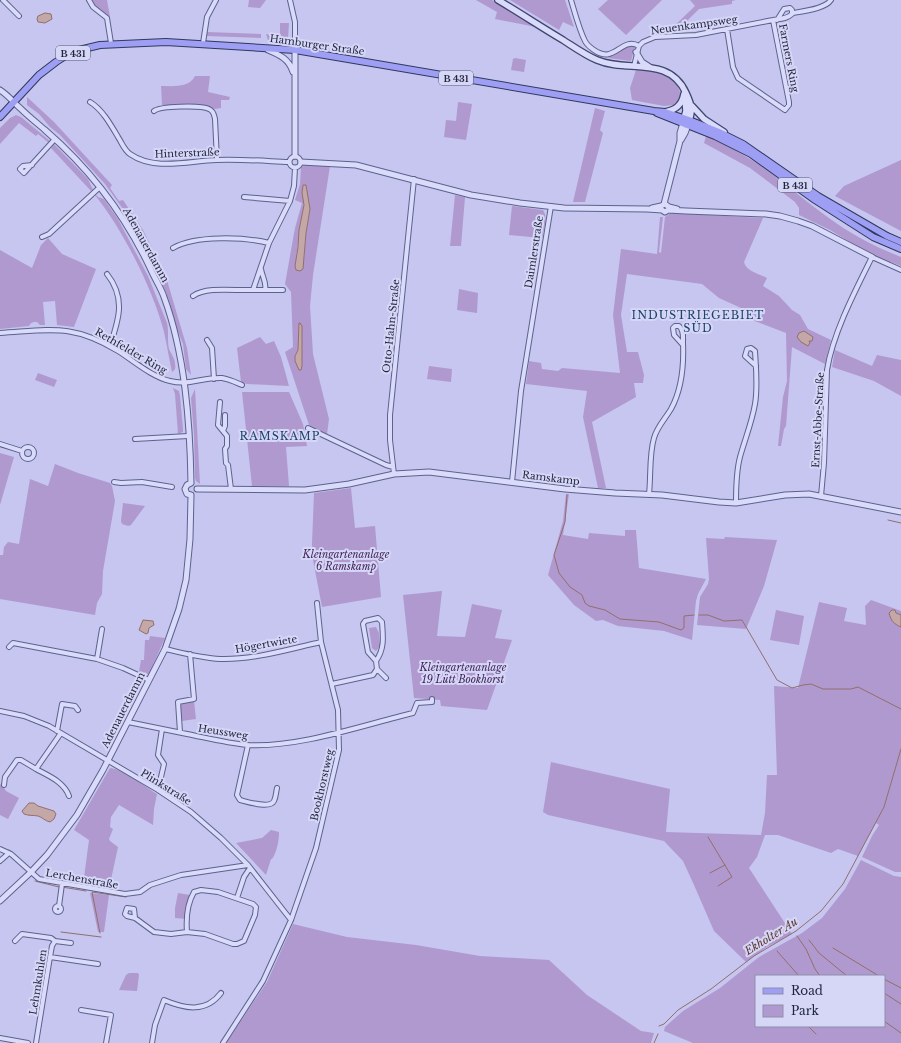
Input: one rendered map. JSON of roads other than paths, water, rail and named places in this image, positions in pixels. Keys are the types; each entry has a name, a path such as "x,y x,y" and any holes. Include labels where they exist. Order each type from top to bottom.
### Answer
{"main road":[{"path":"498,0 596,60 609,64 650,67 666,71 684,88 691,105 692,114 686,121"},
{"name":"Hamburger Straße","path":"0,117 39,74 56,62 79,50 111,43 166,42 203,43 295,50 665,112 686,121"},
{"path":"677,81 684,94 687,107 686,121"},
{"path":"665,112 677,108 683,100 684,94"},
{"path":"691,105 704,120 734,139"},
{"name":"Hamburger Straße","path":"654,111 663,116 686,121"},
{"name":"B 431","path":"686,121 734,139 755,151 818,196 880,232 901,242"},
{"name":"B 431","path":"686,121 751,154 815,200 873,237 901,249"}],"street":[{"path":"3,0 19,16"},
{"path":"89,0 93,7 107,18 111,43"},
{"path":"203,43 207,17 216,0"},
{"path":"290,0 295,22 296,156 301,162 299,166 295,168"},
{"path":"571,0 586,43 601,54 606,55 611,54 629,43 634,43 639,46 636,52 634,66"},
{"name":"Neuenkampsweg","path":"639,46 655,37 696,35 789,17 793,13 829,4 831,0"},
{"name":"Neuenkampsweg","path":"775,20 786,8 790,8 793,13"},
{"name":"Farmers Ring","path":"727,29 734,67 738,78 785,110 789,105 789,102 775,20"},
{"path":"262,47 286,58 295,77"},
{"path":"636,52 642,62 650,67"},
{"name":"Adenauerdamm","path":"0,90 8,95 79,162 100,187 124,219 164,296 177,346 184,383 190,483 185,489 188,494 191,495 190,538 186,580 179,609 166,649 78,814 47,855 0,901"},
{"name":"Hinterstraße","path":"90,102 95,105 113,128 126,151 135,158 162,164 217,160 289,162"},
{"path":"154,111 157,109 174,107 195,107 210,109 214,112 217,160"},
{"path":"665,207 680,141 680,133 686,121"},
{"path":"32,165 55,139"},
{"path":"295,168 290,165 289,162 292,157 296,156"},
{"name":"Daimlerstraße","path":"301,162 356,165 471,195 551,206 521,391 512,482"},
{"path":"253,290 270,243 290,201 294,186 295,168"},
{"name":"Otto-Hahn-Straße","path":"394,474 390,437 390,414 414,179"},
{"path":"42,237 49,234 100,187"},
{"path":"244,198 290,201"},
{"path":"551,206 568,208 647,209 665,207 686,211 766,214 791,219 812,226 901,270"},
{"path":"173,248 180,244 211,239 237,239 270,243"},
{"name":"Ernst-Abbe-Straße","path":"821,496 824,463 826,384 829,362 836,336 872,257"},
{"path":"260,269 266,284 265,290"},
{"path":"106,274 112,280 119,302 119,315 110,346"},
{"path":"193,296 198,292 212,290 283,290"},
{"name":"Rethfelder Ring","path":"0,333 42,330 63,330 82,333 110,346 162,379 184,383 214,379 230,380 242,385"},
{"path":"207,340 212,348 214,379"},
{"path":"650,494 654,440 658,428 671,409 678,393 683,362 683,345"},
{"path":"736,503 738,468 755,404 756,366"},
{"path":"220,402 218,425 227,436 228,446 225,448 226,462 228,465 231,489"},
{"path":"223,431 226,415"},
{"path":"308,428 393,467"},
{"path":"136,439 188,436"},
{"path":"0,444 22,451"},
{"name":"Ramskamp","path":"197,489 311,489 349,484 394,474 429,472 603,492 650,494 704,501 736,503 790,495 821,496 901,512"},
{"path":"114,482 142,482 172,487"},
{"path":"190,483 196,485 197,489 196,493 191,495"},
{"name":"Bookhorstweg","path":"223,1043 263,981 291,920 316,848 339,750 340,732 338,710 321,642 317,603"},
{"path":"376,661 381,654 384,644 382,622 378,618 365,621 363,624 368,652 376,661 377,669 386,678"},
{"path":"97,659 102,629"},
{"name":"Högertwiete","path":"166,649 219,659 264,654 321,642"},
{"path":"9,647 13,643 97,659 129,670 149,680"},
{"path":"180,732 178,702 194,699 190,654"},
{"path":"332,684 373,675 377,669"},
{"name":"Heussweg","path":"128,722 222,742 248,745 285,742 340,732 413,713 417,703 432,702 432,699"},
{"path":"36,769 59,732 62,704 74,706 78,710"},
{"name":"Plinkstraße","path":"0,711 33,719 59,732 158,790 191,812 222,838 249,867 291,920"},
{"path":"158,790 164,764 158,755 162,729"},
{"path":"248,745 237,795 240,800 263,805 271,804 274,801 277,788"},
{"path":"4,785 5,777 17,760 22,760 60,783 67,791 69,796"},
{"name":"Lerchenstraße","path":"0,849 11,854 39,879 125,894 140,892 150,885 181,875 249,867"},
{"path":"0,861 9,853"},
{"path":"237,898 249,867"},
{"path":"59,906 62,884"},
{"path":"135,918 154,932 170,934 187,932 205,934 237,944 244,941 255,915 256,907 237,898 218,892 201,890 194,892 188,909 187,932"},
{"path":"15,941 22,934 51,938 55,941"},
{"name":"Lehmkuhlen","path":"36,1043 52,946 55,941 71,943"},
{"path":"50,957 98,964"},
{"path":"152,1043 155,1025 164,1000 178,1006 194,1007 213,1002 221,993"},
{"path":"81,1010 111,1015 106,1043"},
{"path":"0,1038 28,1043"}],"waterway":[{"path":"567,495 565,522 554,555 559,573 570,587 582,595 585,603 589,606 605,610 620,619 659,622 681,630 684,628 684,616 694,615"},
{"path":"888,520 901,523"},
{"path":"699,615 708,615 724,621 742,620 777,680 792,688 811,684 823,689 851,689 858,687 901,709"},
{"name":"Ekholter Au","path":"659,1026 664,1024 678,1010 711,989 754,956 796,931 821,911 843,884 884,807 901,749"},
{"path":"708,837 732,877 718,886"},
{"path":"710,873 725,865"},
{"path":"35,881 59,887"},
{"path":"62,887 86,891"},
{"path":"100,933 92,892 126,897"},
{"path":"61,932 101,937"},
{"path":"797,936 806,949 819,975"},
{"path":"809,940 819,953 846,975"},
{"path":"833,948 877,975"},
{"path":"777,951 798,975"},
{"path":"885,980 901,988"},
{"path":"885,994 901,1004"},
{"path":"885,1022 901,1033"},
{"path":"809,1027 816,1034"},
{"name":"Ekholter Au","path":"654,1043 658,1034"}],"district":[{"name":"INDUSTRIEGEBIET SÜD","path":"698,321"},
{"name":"RAMSKAMP","path":"280,436"}],"park label":[{"name":"Kleingartenanlage 6 Ramskamp","path":"346,560"},
{"name":"Kleingartenanlage 19 Lütt Bookhorst","path":"463,672"}]}
